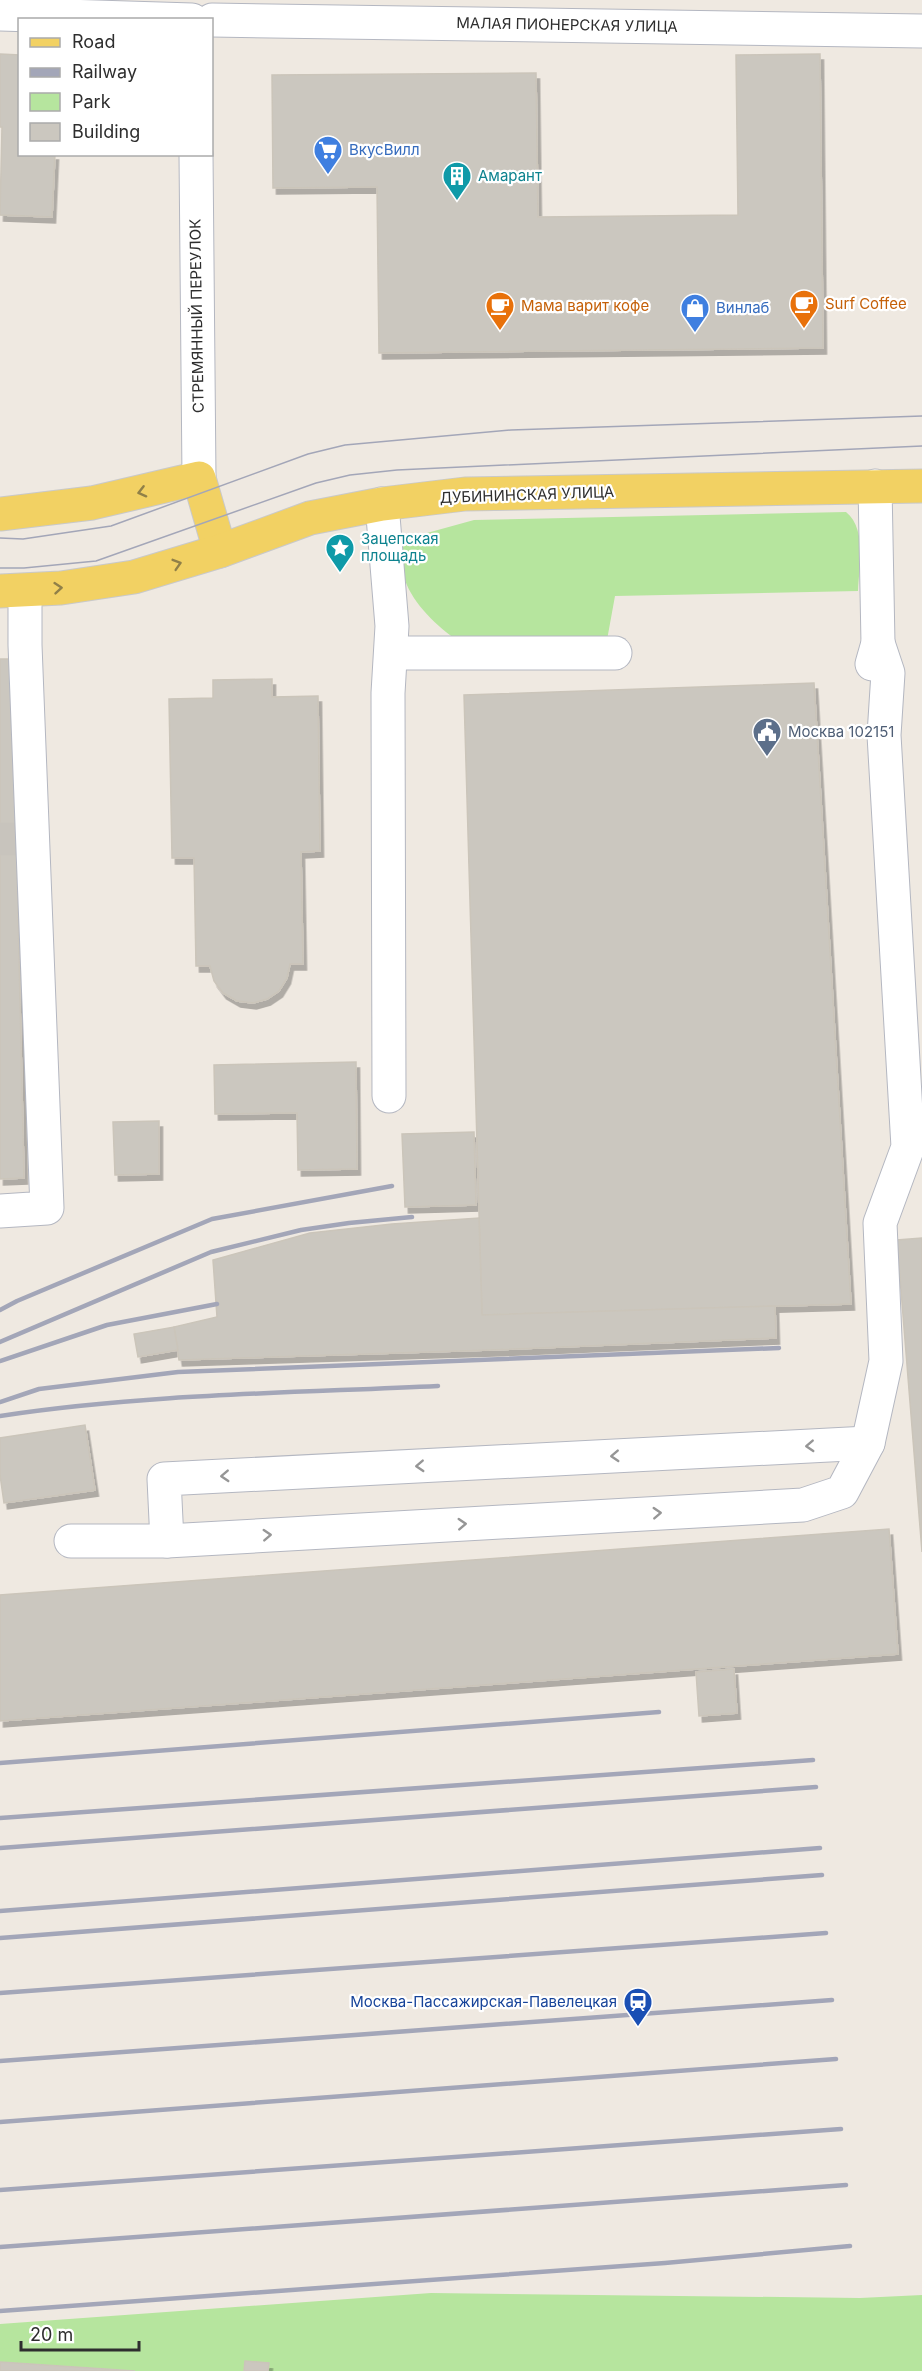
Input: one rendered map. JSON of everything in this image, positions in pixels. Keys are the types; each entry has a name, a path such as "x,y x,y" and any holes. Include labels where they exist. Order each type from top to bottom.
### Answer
{"main road":[{"path":"0,514 92,503 199,478 219,551"},
{"name":"ДУБИНИНСКАЯ УЛИЦА","path":"13,591 97,584 134,577 219,551 310,518 382,504 465,494 922,486"}],"street":[{"path":"193,18 195,0"},
{"path":"0,14 86,8 175,18"},
{"name":"МАЛАЯ ПИОНЕРСКАЯ УЛИЦА","path":"213,20 922,31"},
{"name":"СТРЕМЯННЫЙ ПЕРЕУЛОК","path":"196,156 199,478"},
{"path":"71,1541 167,1541 802,1505 842,1492 868,1443 886,1361 880,1223 908,1147 884,735 869,673 878,643 875,486"},
{"path":"382,504 392,626 388,693 389,1096"},
{"path":"0,1211 47,1208 24,838 25,645 13,591"},
{"path":"392,653 615,652"},
{"path":"167,1541 164,1479 868,1443"}],"green space":[{"path":"846,512 853,519 859,538 858,591 615,596 607,640 458,641 442,629 414,598 404,575 398,541 474,520"},
{"path":"431,2293 860,2298 922,2295 922,2371 0,2371 0,2324"}],"building":[{"path":"0,54 18,55 18,156 55,156 52,217 0,215 2,127 0,127"},
{"name":"Амарант","path":"820,54 823,348 379,353 377,187 273,188 272,75 536,73 538,217 738,215 736,55"},
{"path":"0,659 10,659 16,824 0,825"},
{"path":"272,679 272,697 318,696 320,851 301,852 303,964 290,964 287,978 279,991 267,999 253,1003 237,1001 223,993 214,981 210,966 196,966 194,858 172,858 169,699 213,698 213,680"},
{"path":"814,683 851,1304 482,1315 464,695"},
{"path":"16,824 24,1178 0,1179 0,825"},
{"path":"356,1062 357,1169 298,1170 297,1113 215,1114 214,1065"},
{"path":"159,1121 159,1174 115,1175 113,1122"},
{"path":"474,1132 476,1205 405,1207 402,1134"},
{"path":"479,1218 482,1315 775,1306 776,1338 179,1360 174,1327 217,1317 213,1260 310,1233"},
{"path":"922,1238 922,1552 897,1240"},
{"path":"174,1327 178,1350 138,1357 134,1334"},
{"path":"85,1425 95,1490 4,1503 0,1475 0,1438"},
{"path":"889,1529 898,1654 0,1721 0,1595"},
{"path":"734,1669 737,1713 699,1716 696,1672"},
{"path":"245,2361 269,2363 268,2371 244,2371"},
{"path":"0,2362 135,2371 0,2371"}],"tunnel":[{"path":"0,839 16,839"}],"tram line":[{"path":"0,538 23,539 111,526 308,454 345,445 511,430 922,416"},
{"path":"0,568 96,561 316,483 350,475 397,470 922,446"}],"railway":[{"path":"0,1310 212,1219 392,1186"},
{"path":"0,1342 211,1252 301,1230 412,1217"},
{"path":"0,1361 107,1325 217,1304"},
{"path":"0,1402 39,1389 178,1372 779,1348"},
{"path":"0,1416 164,1399 438,1386"},
{"path":"0,1763 659,1712"},
{"path":"0,1818 813,1760"},
{"path":"0,1848 816,1787"},
{"path":"0,1911 820,1848"},
{"path":"0,1938 822,1875"},
{"path":"0,1993 826,1933"},
{"path":"0,2061 832,2000"},
{"path":"0,2122 836,2059"},
{"path":"0,2190 841,2129"},
{"path":"0,2247 846,2185"},
{"path":"0,2311 665,2263 850,2246"}],"place":[{"name":"ВкусВилл","path":"328,176"},
{"name":"Амарант","path":"457,202"},
{"name":"Surf Coffee","path":"804,330"},
{"name":"Мама варит кофе","path":"500,332"},
{"name":"Винлаб","path":"695,334"},
{"name":"Зацепская площадь","path":"340,574"},
{"name":"Москва 102151","path":"767,758"},
{"name":"Москва-Пассажирская-Павелецкая","path":"638,2028"}]}
